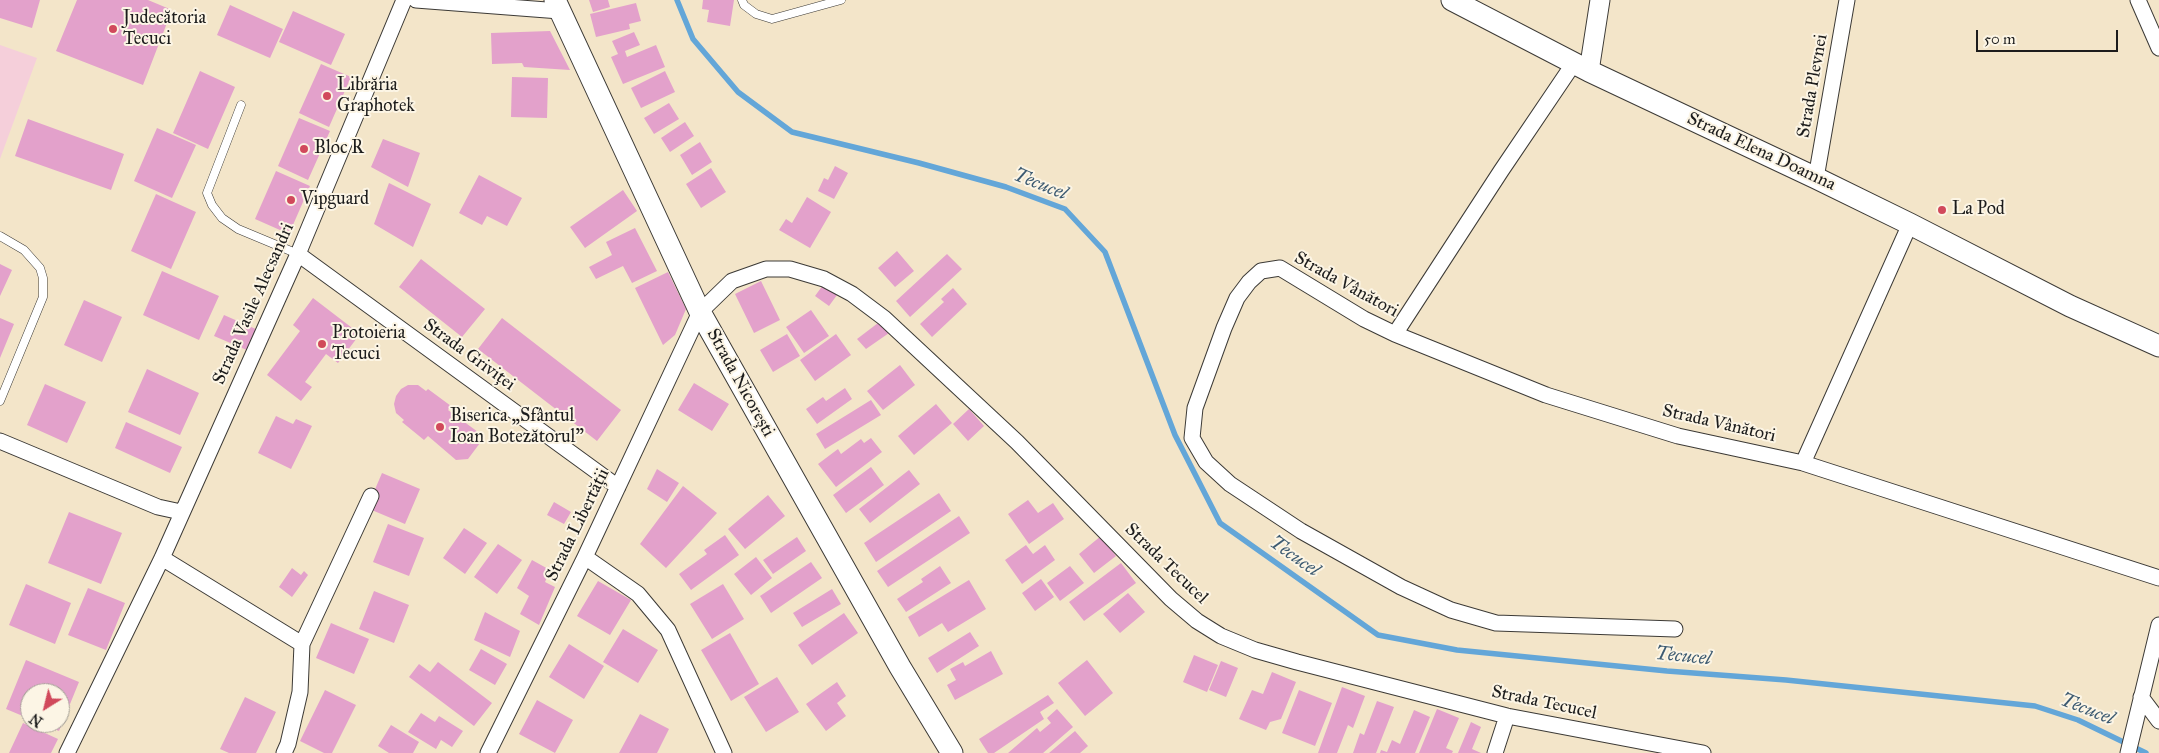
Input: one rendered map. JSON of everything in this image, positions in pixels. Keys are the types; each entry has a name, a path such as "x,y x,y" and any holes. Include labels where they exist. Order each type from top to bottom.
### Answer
{"main road":[{"name":"Strada Elena Doamna","path":"1452,0 1582,67 1910,224 2070,306 2159,346"},
{"name":"Strada Nicorești","path":"557,6 700,312 900,667 952,753"}],"street":[{"name":"Strada Vasile Alecsandri","path":"66,753 162,558 298,254 404,0"},
{"path":"416,0 557,6"},
{"path":"1394,334 1582,67 1600,0"},
{"name":"Strada Plevnei","path":"1816,178 1847,0"},
{"path":"2138,0 2159,48"},
{"path":"1803,463 1910,224"},
{"name":"Strada Griviței","path":"298,254 618,487"},
{"name":"Strada Tecucel","path":"700,312 732,281 766,269 790,268 824,279 852,294 884,318 1017,442 1171,599 1197,621 1221,636 1255,650 1297,662 1507,716 1703,753"},
{"name":"Strada Vânători","path":"1675,628 1496,623 1451,610 1402,587 1302,531 1230,484 1206,462 1192,438 1195,408 1237,298 1261,271 1280,268 1364,319 1394,334 1546,395 1678,436 1803,463 2159,578"},
{"name":"Strada Libertății","path":"488,753 585,557 700,312"},
{"path":"0,441 158,506 181,512"},
{"path":"284,753 288,744 300,692 302,644 372,496"},
{"path":"585,557 638,594 668,630 724,753"},
{"path":"162,558 302,644"},
{"path":"2128,753 2159,625"},
{"path":"2141,697 2159,721"},
{"path":"1495,753 1507,716"}],"lane":[{"path":"742,0 744,6 756,14 772,19 841,0"},
{"path":"241,105 207,193 222,218 238,229 298,254"},
{"path":"0,236 24,250 40,268 43,297 0,402"}],"shaded area":[{"path":"0,45 37,58 0,159"}],"building":[{"path":"0,0 40,0 32,28 0,18"},
{"path":"77,0 148,0 172,10 143,85 56,51"},
{"path":"589,0 608,0 610,7 593,12"},
{"path":"703,0 734,0 730,26 707,22 709,10 702,9"},
{"path":"636,3 641,21 629,24 630,29 596,37 590,14"},
{"path":"230,5 283,29 270,58 217,35"},
{"path":"293,11 345,34 331,65 279,42"},
{"path":"550,31 570,70 524,67 522,63 492,64 491,33"},
{"path":"634,32 640,45 625,51 627,57 656,45 665,67 623,84 611,57 618,54 612,41"},
{"path":"321,64 351,77 329,127 299,113"},
{"path":"200,71 235,87 208,149 173,133"},
{"path":"665,71 675,92 641,108 631,88"},
{"path":"512,77 548,78 547,118 511,117"},
{"path":"669,103 679,119 654,134 644,118"},
{"name":"Bloc R","path":"299,118 330,131 308,180 278,166"},
{"path":"28,119 124,154 111,190 15,156"},
{"path":"685,122 694,136 670,152 661,138"},
{"path":"157,128 196,145 172,198 134,181"},
{"path":"383,139 420,153 408,187 371,167"},
{"path":"700,142 712,162 692,175 680,155"},
{"path":"835,166 848,173 834,199 818,191 824,178 828,180"},
{"path":"711,168 726,192 701,208 686,184"},
{"path":"276,171 310,186 289,234 255,219"},
{"path":"479,175 522,198 507,226 487,216 482,225 459,213"},
{"path":"389,183 431,204 413,247 374,224"},
{"path":"623,190 637,211 585,248 570,227"},
{"path":"156,194 196,212 171,269 131,251"},
{"path":"807,197 831,212 810,248 779,230 786,219 792,223"},
{"path":"635,228 657,271 632,283 623,266 596,279 589,267 612,255 606,242"},
{"path":"897,251 914,271 895,287 878,268"},
{"path":"947,254 962,269 910,317 896,301"},
{"path":"421,259 485,309 462,337 399,287"},
{"path":"0,264 12,270 0,296"},
{"path":"162,271 219,296 199,340 143,315"},
{"path":"668,272 686,309 675,335 663,345 635,288"},
{"path":"761,281 780,320 754,333 735,294"},
{"path":"823,285 837,295 829,306 815,296"},
{"path":"953,288 967,304 932,337 920,324 944,302 941,299"},
{"name":"Protoieria Tecuci","path":"313,298 360,334 338,363 326,354 305,382 312,387 301,401 267,375 300,331 293,325"},
{"path":"84,300 122,317 102,362 64,345"},
{"path":"811,310 829,336 804,353 786,327"},
{"path":"224,315 258,330 249,351 214,336"},
{"path":"0,318 14,324 0,358"},
{"path":"502,318 621,410 597,441 478,349"},
{"path":"878,323 889,333 866,349 857,339"},
{"path":"787,334 800,356 773,372 760,350"},
{"path":"836,334 851,355 815,381 800,360"},
{"path":"900,365 915,385 883,410 867,391"},
{"path":"147,369 199,393 180,435 128,412"},
{"path":"694,383 729,404 712,431 678,410"},
{"path":"45,384 86,402 67,443 27,425"},
{"name":"Biserica „Sfântul Ioan Botezătorul\"","path":"408,385 418,385 426,391 428,389 451,406 448,410 478,432 480,443 468,459 456,460 428,436 424,440 402,422 404,420 396,413 394,404 396,396 401,389"},
{"path":"845,388 852,399 817,424 806,409 823,397 826,401"},
{"path":"871,400 881,415 825,449 816,434"},
{"path":"936,404 952,423 914,455 898,436"},
{"path":"969,409 984,426 968,441 953,424"},
{"path":"276,416 293,424 296,419 312,426 291,469 258,453"},
{"path":"126,422 182,447 170,473 115,448"},
{"path":"871,438 882,452 836,487 818,464 838,449 841,454 861,439 864,443"},
{"path":"871,467 884,485 846,513 833,495"},
{"path":"657,469 679,483 667,502 647,489"},
{"path":"909,470 920,484 870,523 859,509"},
{"path":"382,473 420,489 405,524 367,508"},
{"path":"683,486 717,513 666,568 640,544"},
{"path":"939,493 951,511 876,562 864,543"},
{"path":"768,495 785,516 745,549 728,529"},
{"path":"1028,500 1038,513 1053,503 1064,519 1029,544 1008,514"},
{"path":"554,502 571,512 564,524 547,515"},
{"path":"69,512 122,533 101,584 48,563"},
{"path":"959,516 970,533 888,587 877,571"},
{"path":"388,524 424,538 409,576 373,562"},
{"path":"464,528 487,543 465,574 443,558"},
{"path":"725,535 739,555 691,590 679,574 707,554 704,550"},
{"path":"1101,536 1116,556 1094,573 1079,554"},
{"path":"797,537 806,551 773,574 763,560"},
{"path":"498,544 522,560 497,594 474,577"},
{"path":"1026,545 1033,554 1045,545 1055,560 1022,584 1005,560"},
{"path":"756,557 772,578 751,595 734,574"},
{"path":"532,560 550,570 545,582 555,587 539,625 520,614 529,596 517,588"},
{"path":"811,562 822,578 771,613 760,596"},
{"path":"1121,563 1136,583 1084,621 1069,602"},
{"path":"940,566 951,583 906,612 897,599 923,582 921,579"},
{"path":"1070,566 1084,583 1060,601 1047,583"},
{"path":"292,568 301,575 304,571 308,575 292,597 279,587"},
{"path":"1041,579 1054,597 1035,611 1022,593"},
{"path":"969,580 986,609 948,632 942,623 919,637 908,617"},
{"path":"598,581 631,600 610,635 577,616"},
{"path":"26,584 71,603 55,644 9,625"},
{"path":"723,584 744,619 712,639 690,604"},
{"path":"88,588 125,603 106,650 68,635"},
{"path":"832,589 841,604 802,627 793,613"},
{"path":"374,591 409,605 394,643 359,629"},
{"path":"1128,593 1145,612 1120,633 1103,614"},
{"path":"485,612 520,631 510,657 474,640"},
{"path":"844,613 858,633 812,665 798,645"},
{"path":"331,623 369,639 354,674 316,658"},
{"path":"623,629 658,650 638,683 603,662"},
{"path":"970,632 979,646 937,673 928,658"},
{"path":"730,633 759,684 731,701 701,650"},
{"path":"569,644 604,666 584,699 549,677"},
{"path":"481,649 507,664 495,685 469,670"},
{"path":"991,651 1003,674 955,700 947,685 956,680 950,669 963,662 965,666"},
{"path":"1194,655 1218,665 1207,692 1183,682"},
{"path":"26,660 79,682 70,704 70,683 20,683 20,715 6,709"},
{"path":"1087,660 1113,693 1085,716 1058,683"},
{"path":"1221,661 1238,668 1226,697 1209,690"},
{"path":"438,662 492,703 474,726 409,677 419,664 430,672"},
{"path":"1272,672 1296,682 1281,719 1270,722 1266,730 1239,719 1252,690 1263,694"},
{"path":"777,677 799,712 766,732 744,697"},
{"path":"837,682 846,696 837,703 846,716 826,731 806,704"},
{"path":"1342,687 1365,696 1353,728 1348,725 1337,753 1318,753"},
{"path":"325,690 356,705 332,753 324,753 300,741"},
{"path":"1299,690 1332,703 1315,746 1282,733"},
{"path":"1048,695 1054,703 1040,712 1044,719 994,753 988,753 979,739"},
{"path":"245,697 276,712 256,753 229,753 220,749"},
{"path":"537,700 573,720 555,753 519,734"},
{"path":"1377,701 1394,707 1376,753 1353,753 1360,733 1364,735"},
{"path":"1057,709 1073,727 1043,753 1008,753 1037,728 1040,732 1051,723 1047,718"},
{"path":"1437,709 1459,718 1446,748 1453,751 1452,753 1419,753"},
{"path":"1414,710 1430,717 1415,753 1380,753 1381,750 1387,752 1392,740 1400,744"},
{"path":"421,713 435,722 439,716 463,731 452,747 441,740 436,749 408,732"},
{"path":"640,714 669,729 657,753 619,753"},
{"path":"1471,722 1481,727 1472,749 1481,753 1458,753"},
{"path":"391,725 419,742 413,753 389,753 378,746"},
{"path":"20,729 20,733 45,733 58,739 51,753 9,753"},
{"path":"1075,731 1088,746 1080,753 1049,753"}],"waterway":[{"name":"Tecucel","path":"677,0 693,39 738,92 792,132 919,163 1006,187 1065,209 1105,252 1175,435 1220,523 1378,635 1457,650 1667,671 1786,680 2035,706 2078,720 2146,753"}],"place":[{"name":"Judecătoria Tecuci","path":"113,29"},
{"name":"Librăria Graphotek","path":"327,96"},
{"name":"Bloc R","path":"304,149"},
{"name":"Vipguard","path":"291,200"},
{"name":"La Pod","path":"1942,210"},
{"name":"Protoieria Tecuci","path":"322,344"},
{"name":"Biserica „Sfântul Ioan Botezătorul\"","path":"440,427"}]}
